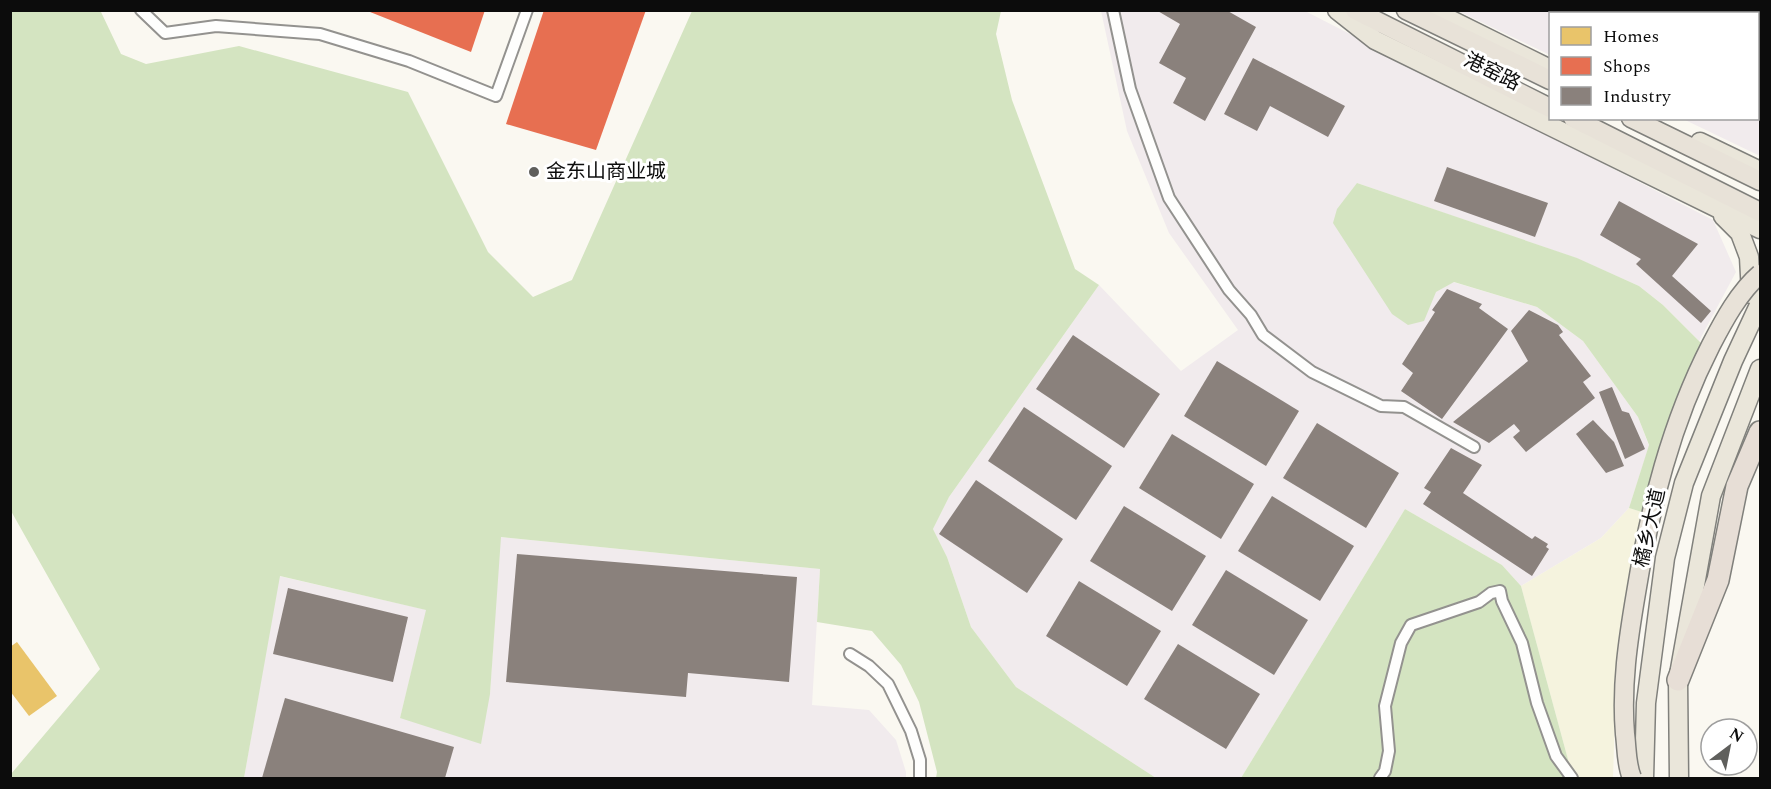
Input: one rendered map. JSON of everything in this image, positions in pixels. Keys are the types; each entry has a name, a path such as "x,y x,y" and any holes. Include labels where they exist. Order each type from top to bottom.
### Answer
{"highway":[{"path":"1355,10 1549,107"},
{"path":"1407,10 1549,79"},
{"path":"1577,120 1761,212"},
{"path":"1634,120 1761,181"},
{"path":"1632,778 1628,769 1623,711 1624,675 1642,554 1658,481 1683,405 1701,364 1731,310 1761,274"},
{"path":"1678,680 1718,580 1737,486 1761,432"}],"main road":[{"name":"港窑路","path":"1337,10 1375,40 1761,229"},
{"name":"港窑路","path":"1431,10 1549,68"},
{"path":"1657,120 1755,168"},
{"path":"1712,204 1740,233 1749,257 1751,322"},
{"name":"橘乡大道","path":"1644,778 1646,703 1665,558 1684,483 1761,303"},
{"path":"1679,778 1678,680 1711,496 1761,369"}],"street":[{"path":"141,10 165,33 216,26 320,34 409,61 496,96 527,10"},
{"path":"1113,10 1130,89 1169,198 1229,290 1251,315 1263,335 1312,372 1381,406 1404,407 1474,447"},
{"path":"1380,778 1385,771 1389,751 1385,706 1401,643 1411,625 1479,602 1491,593 1500,591 1502,601 1522,643 1537,703 1556,756 1572,778"},
{"path":"850,654 869,666 888,684 911,731 920,760 920,778"}],"shaded area":[{"path":"1101,11 1305,11 1713,220 1736,272 1699,341 1663,305 1639,286 1576,258 1357,183 1436,292 1453,282 1537,307 1583,341 1638,417 1649,446 1629,508 1601,538 1521,586 1502,565 1405,509 1241,778 1156,778 1016,687 971,627 947,557 933,529 949,497 1099,285 1181,371 1238,330 1169,233 1127,131"},
{"path":"1458,11 1760,11 1760,156 1685,120 1759,120 1759,12 1549,12 1549,55"},
{"path":"1629,508 1645,513 1616,681 1613,778 1573,778 1521,586 1601,538"},
{"path":"500,537 820,569 812,705 869,710 896,740 906,778 244,778 279,576 427,610 400,718 490,694"}],"green space":[{"path":"11,11 101,12 121,54 146,64 239,46 408,92 488,252 533,297 572,280 692,11 1001,11 996,34 1012,100 1075,269 1099,285 949,497 933,529 947,557 971,627 1016,687 1156,778 936,778 937,772 919,702 901,665 872,631 817,622 820,569 501,537 490,694 481,744 400,718 426,610 280,576 244,778 11,778 11,774 100,669 11,511"},
{"path":"1357,183 1577,258 1639,286 1663,305 1705,347 1645,513 1629,508 1649,445 1638,417 1583,341 1537,307 1454,282 1436,292 1424,321 1408,325 1392,314 1333,223 1337,209"},
{"path":"1405,509 1502,565 1521,586 1573,778 1241,778"}],"building: Homes":[{"path":"17,642 57,696 29,716 10,691 10,647"}],"building: Shops":[{"path":"365,10 485,10 471,52"},
{"path":"544,10 646,10 596,150 506,124"}],"building: Industry":[{"path":"1156,10 1226,10 1256,27 1205,121 1173,103 1186,78 1159,63 1180,24"},
{"path":"1550,10 1716,10 1719,12 1553,12"},
{"path":"1759,32 1760,33 1759,109"},
{"path":"1253,58 1345,106 1328,137 1270,106 1257,131 1224,114"},
{"path":"1447,167 1548,203 1535,237 1434,201"},
{"path":"1619,201 1698,244 1672,276 1711,311 1701,323 1636,264 1641,259 1600,235"},
{"path":"1447,289 1482,304 1479,308 1508,329 1442,419 1401,391 1413,373 1402,364 1435,312 1432,310"},
{"path":"1529,310 1558,325 1563,332 1559,335 1591,376 1583,382 1595,398 1526,452 1513,437 1520,431 1514,424 1489,443 1453,422 1528,361 1511,331"},
{"path":"1073,335 1160,394 1124,448 1036,389"},
{"path":"1217,361 1299,411 1266,466 1184,416"},
{"path":"1612,387 1622,411 1629,413 1645,449 1625,459 1599,392"},
{"path":"1024,407 1112,466 1076,520 988,461"},
{"path":"1593,420 1614,442 1624,466 1606,473 1576,434"},
{"path":"1317,423 1399,473 1366,528 1283,478"},
{"path":"1172,434 1254,484 1221,539 1139,488"},
{"path":"1451,448 1482,465 1463,493 1532,539 1535,536 1548,544 1546,547 1549,549 1532,576 1423,504 1431,492 1424,488"},
{"path":"976,480 1063,539 1027,593 939,534"},
{"path":"1272,496 1354,546 1320,601 1238,551"},
{"path":"1124,506 1206,556 1172,611 1090,561"},
{"path":"517,554 797,577 789,682 688,673 686,697 506,682"},
{"path":"1226,570 1308,620 1274,675 1192,625"},
{"path":"1079,581 1161,631 1127,686 1046,636"},
{"path":"288,588 408,617 393,682 273,654"},
{"path":"1178,644 1260,694 1226,749 1144,699"},
{"path":"285,698 454,747 445,778 262,778"}],"place":[{"name":"金东山商业城","path":"534,172"}]}
